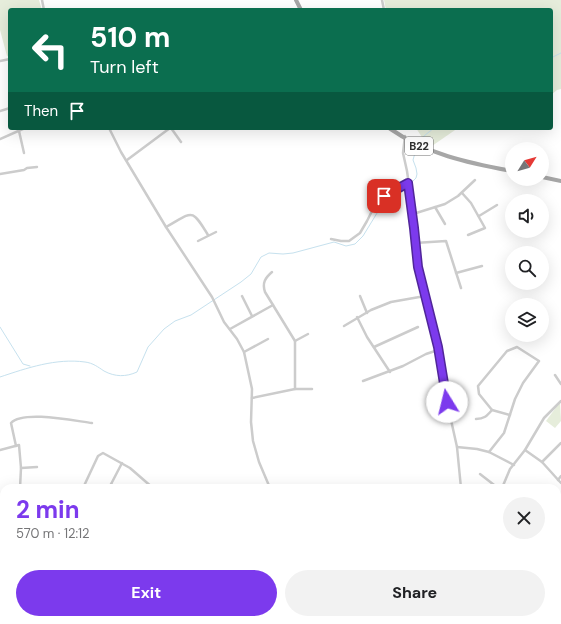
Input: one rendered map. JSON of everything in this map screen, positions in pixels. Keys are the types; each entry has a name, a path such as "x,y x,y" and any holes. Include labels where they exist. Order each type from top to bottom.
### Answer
{"main road":[{"name":"B22","path":"392,130 404,137 451,157 475,164 505,170"},
{"name":"B22","path":"395,130 404,137"},
{"path":"549,178 561,181"}],"street":[{"path":"110,130 166,227 213,299 222,319 237,339 244,352 250,374 253,441 259,462 268,484"},
{"path":"127,160 168,130"},
{"path":"172,130 181,142"},
{"path":"0,139 19,131 24,153"},
{"path":"404,137 403,153 413,214 418,267 438,350 457,447 461,484"},
{"path":"0,174 37,167"},
{"path":"413,214 445,204 462,193 475,180"},
{"path":"331,239 341,242 349,241 360,233 368,221 377,201 408,183"},
{"path":"462,193 471,203 485,228 468,235"},
{"path":"479,216 497,205"},
{"path":"435,207 445,224"},
{"path":"166,227 192,214 196,216 208,235"},
{"path":"198,241 216,232"},
{"path":"415,243 446,241 461,288"},
{"path":"456,273 482,266"},
{"path":"272,272 264,280 263,286 265,292 295,341 295,389"},
{"path":"242,296 252,316"},
{"path":"360,296 367,313"},
{"path":"344,326 357,317 391,302 425,296"},
{"path":"230,329 273,305"},
{"path":"357,317 390,372"},
{"path":"374,347 418,327"},
{"path":"295,341 308,334"},
{"path":"244,352 268,339"},
{"path":"489,452 504,433 510,415 515,399 523,383 539,361 517,347 507,351 478,386 479,394 492,410 510,415"},
{"path":"363,381 390,372 426,354 438,350"},
{"path":"555,375 561,384"},
{"path":"252,398 295,389 312,389"},
{"path":"504,484 510,469 525,450 544,418 561,402"},
{"path":"476,419 482,420 492,410"},
{"path":"16,446 11,424 14,421 27,418 46,417 92,423"},
{"path":"542,462 561,443"},
{"path":"0,450 19,445 21,468 20,484"},
{"path":"457,447 489,452 514,465"},
{"path":"525,450 542,462 561,483"},
{"path":"85,484 98,456 101,453 122,463 148,484"},
{"path":"111,484 122,463"},
{"path":"21,468 37,467"},
{"path":"480,474 493,484"},
{"path":"558,480 561,476"}],"green space":[{"path":"0,0 39,0 41,8 8,8 7,56 0,30"},
{"path":"384,0 561,0 561,89 553,93 553,8 386,8"},
{"path":"417,130 455,130 429,148"},
{"path":"560,402 561,421 555,428 546,421"}],"waterway":[{"path":"553,57 561,53"},
{"path":"422,139 432,130"},
{"path":"410,184 416,178 417,174 413,160 415,153"},
{"path":"0,377 31,367 63,361 88,363 95,365 108,373 116,375 129,375 137,372 148,347 164,329 175,321 191,315 241,282 251,274 261,257 269,253 293,253 334,242 346,246 355,244 363,236 385,200 407,186"},
{"path":"0,327 23,364 30,366"}],"route":[{"path":"384,196 408,183 418,267 438,347 447,402"}]}
